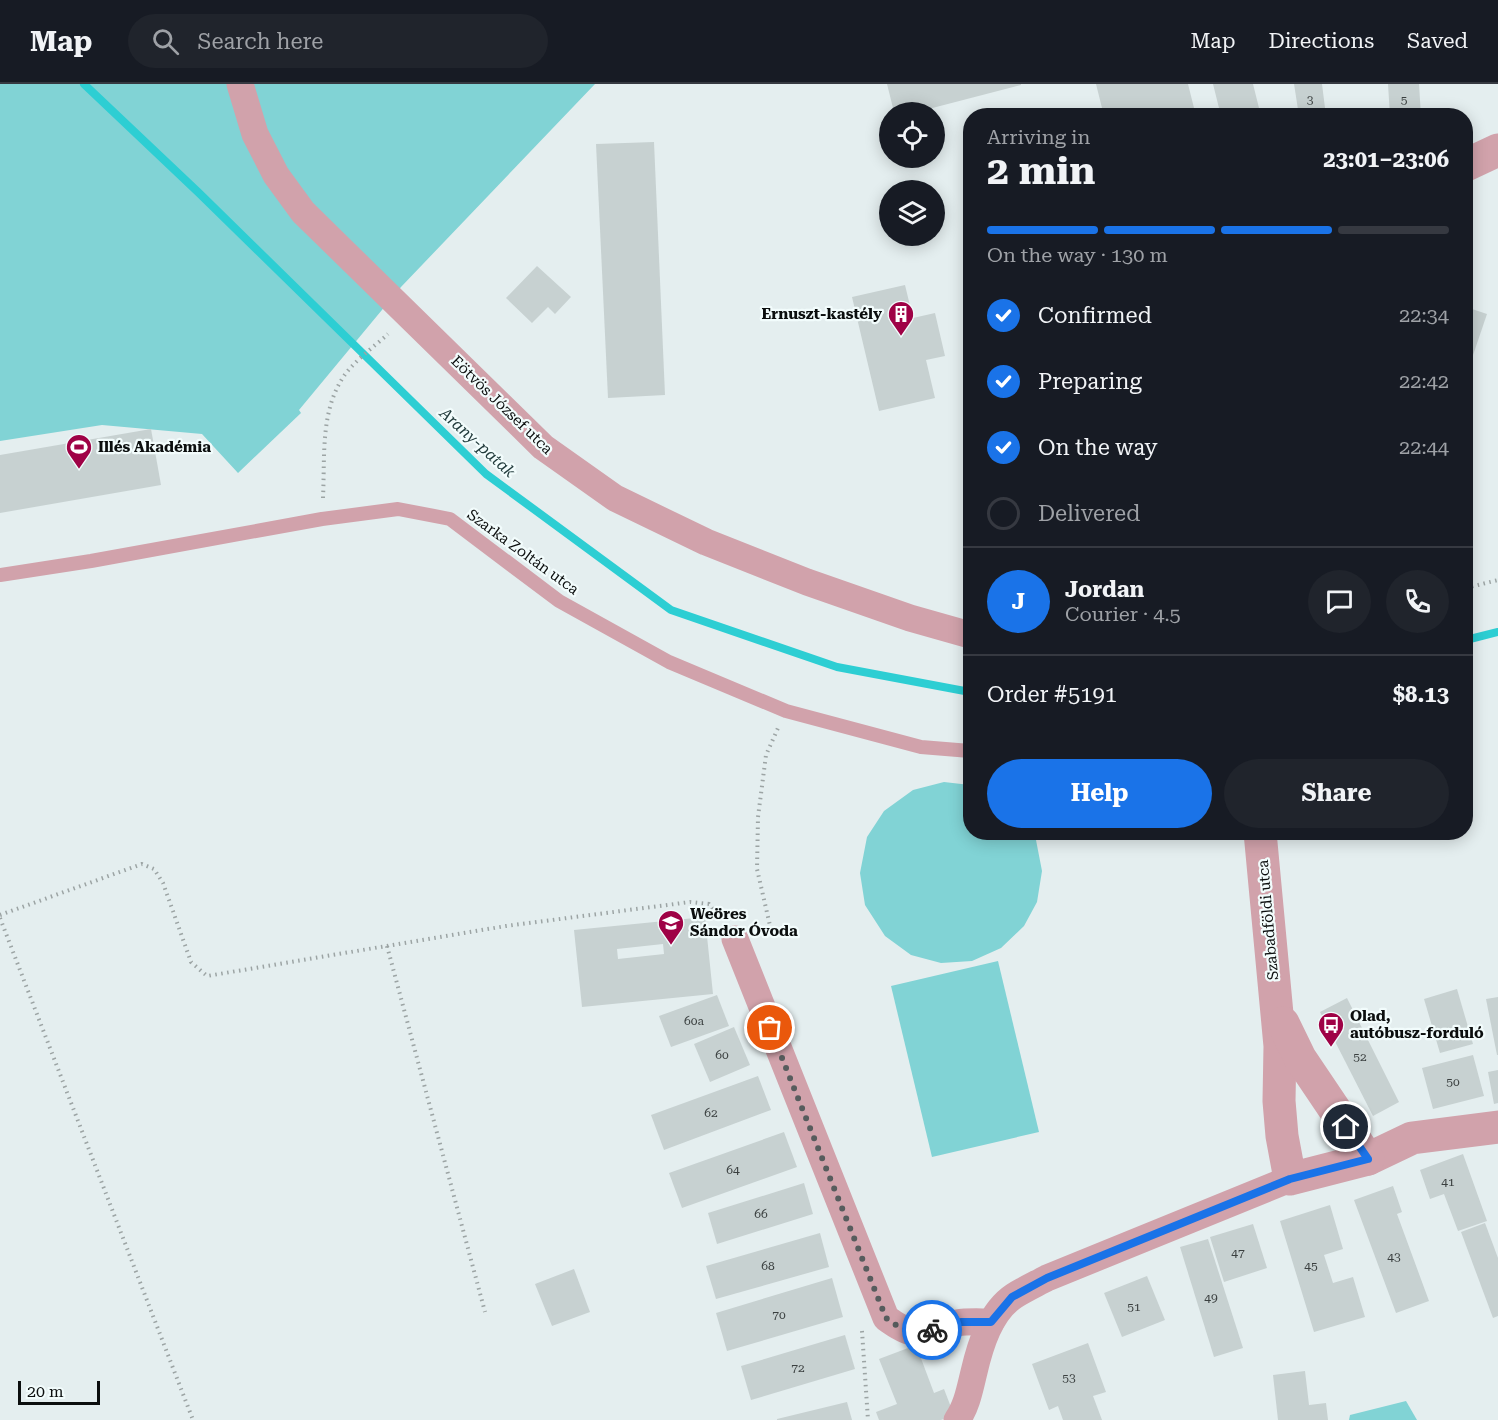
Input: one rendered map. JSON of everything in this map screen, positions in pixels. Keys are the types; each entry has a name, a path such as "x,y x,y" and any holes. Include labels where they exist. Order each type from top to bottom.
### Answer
{"street":[{"name":"Eötvös József utca","path":"240,84 255,134 276,175 303,212 543,447 615,498 706,542 817,586 910,618 963,633"},
{"path":"1473,162 1498,150"},
{"name":"Szabadföldi utca","path":"1261,840 1280,1046 1282,1136 1290,1179"},
{"path":"735,939 886,1318 900,1329 919,1334 961,1322 991,1322"},
{"name":"Szabadföldi utca","path":"1276,1007 1300,1058 1368,1159"},
{"path":"957,1420 970,1391 980,1348 991,1322 1012,1297 1047,1278 1290,1179 1368,1159 1412,1138 1498,1127"}],"lane":[{"name":"Szarka Zoltán utca","path":"0,575 322,519 398,509 450,519 559,601 669,662 786,711 921,747 963,750"}],"path":[{"path":"322,519 327,415 334,395 345,374 388,334"},
{"path":"1473,586 1498,580"},
{"path":"193,1420 0,916 142,864 154,869 163,883 191,962 207,976 506,926 690,902 709,904 735,939 771,930 758,868 758,817 766,755 786,711"},
{"path":"387,946 484,1312"},
{"path":"868,1420 862,1331 886,1318"}],"shaded area":[{"path":"0,84 595,84 401,287 299,410 301,413 238,473 202,434 102,425 0,441"},
{"path":"944,782 963,784 963,840 1036,840 1042,871 1037,902 1024,926 1001,948 972,961 941,963 911,955 885,936 865,905 860,873 867,837 884,811 913,790"},
{"path":"998,961 1039,1132 932,1157 891,986"},
{"path":"1406,1401 1417,1420 1349,1420 1350,1415"}],"building":[{"path":"887,84 1021,84 945,105 945,102 892,102"},
{"path":"1096,84 1188,84 1194,108 1102,108"},
{"path":"1213,84 1253,84 1259,108 1219,108"},
{"path":"1294,84 1322,84 1325,108 1298,108"},
{"path":"1388,84 1419,84 1420,108 1390,108"},
{"path":"654,142 665,395 608,398 596,144"},
{"path":"537,266 571,297 555,314 548,307 532,323 506,298"},
{"name":"Ernuszt-kastély","path":"905,285 913,318 935,313 945,356 926,360 935,398 879,411 852,297"},
{"path":"1473,309 1487,314 1473,355"},
{"name":"Illés Akadémia","path":"151,429 161,485 0,513 0,455"},
{"path":"705,917 713,994 582,1007 574,930","holes":["663,944 664,954 618,959 617,949"]},
{"path":"1457,989 1473,1044 1440,1053 1424,999"},
{"path":"717,995 729,1026 671,1047 659,1016"},
{"path":"1498,997 1498,1055 1497,1055 1486,999"},
{"path":"1347,998 1399,1102 1373,1116 1320,1012"},
{"path":"734,1027 750,1065 710,1082 694,1044"},
{"path":"1473,1055 1484,1096 1433,1109 1422,1068"},
{"path":"1498,1070 1498,1103 1494,1104 1488,1072"},
{"path":"758,1076 771,1110 664,1150 651,1115"},
{"path":"784,1132 797,1167 682,1208 669,1173"},
{"path":"1463,1154 1487,1221 1458,1231 1444,1194 1430,1199 1420,1170"},
{"path":"804,1183 813,1214 717,1244 708,1213"},
{"path":"1393,1186 1402,1212 1397,1214 1429,1301 1396,1313 1354,1200"},
{"path":"1330,1205 1343,1249 1324,1255 1333,1283 1353,1277 1365,1317 1314,1332 1280,1221"},
{"path":"1485,1223 1498,1258 1498,1316 1493,1318 1461,1232"},
{"path":"1253,1224 1267,1268 1224,1282 1210,1237"},
{"path":"820,1233 829,1267 716,1299 706,1266"},
{"path":"1208,1239 1243,1348 1214,1357 1180,1247"},
{"path":"574,1269 590,1312 552,1326 535,1284"},
{"path":"1147,1276 1165,1320 1122,1337 1104,1293"},
{"path":"832,1278 843,1317 727,1351 716,1313"},
{"path":"845,1335 855,1369 751,1400 741,1366"},
{"path":"1088,1343 1106,1392 1093,1396 1102,1420 1063,1420 1058,1406 1049,1410 1032,1364"},
{"path":"916,1345 934,1393 944,1389 954,1415 941,1420 879,1420 876,1412 897,1404 879,1359"},
{"path":"1305,1371 1309,1405 1326,1403 1328,1420 1278,1420 1273,1375"},
{"path":"847,1402 852,1420 777,1420 777,1419"}],"waterway":[{"name":"Arany-patak","path":"84,84 199,193 486,474 671,610 837,667 963,691"},
{"name":"Arany-patak","path":"1473,638 1498,632"}],"way so far":[{"path":"770,1028 886,1318 900,1329 919,1334 932,1330"}],"place":[{"name":"Ernuszt-kastély","path":"901,337"},
{"name":"Illés Akadémia","path":"79,470"},
{"name":"Weöres Sándor Óvoda","path":"671,946"},
{"name":"Olad, autóbusz-forduló","path":"1331,1048"}],"route":[{"path":"932,1330 961,1322 991,1322 1012,1297 1047,1278 1290,1179 1368,1159 1346,1127"}]}
